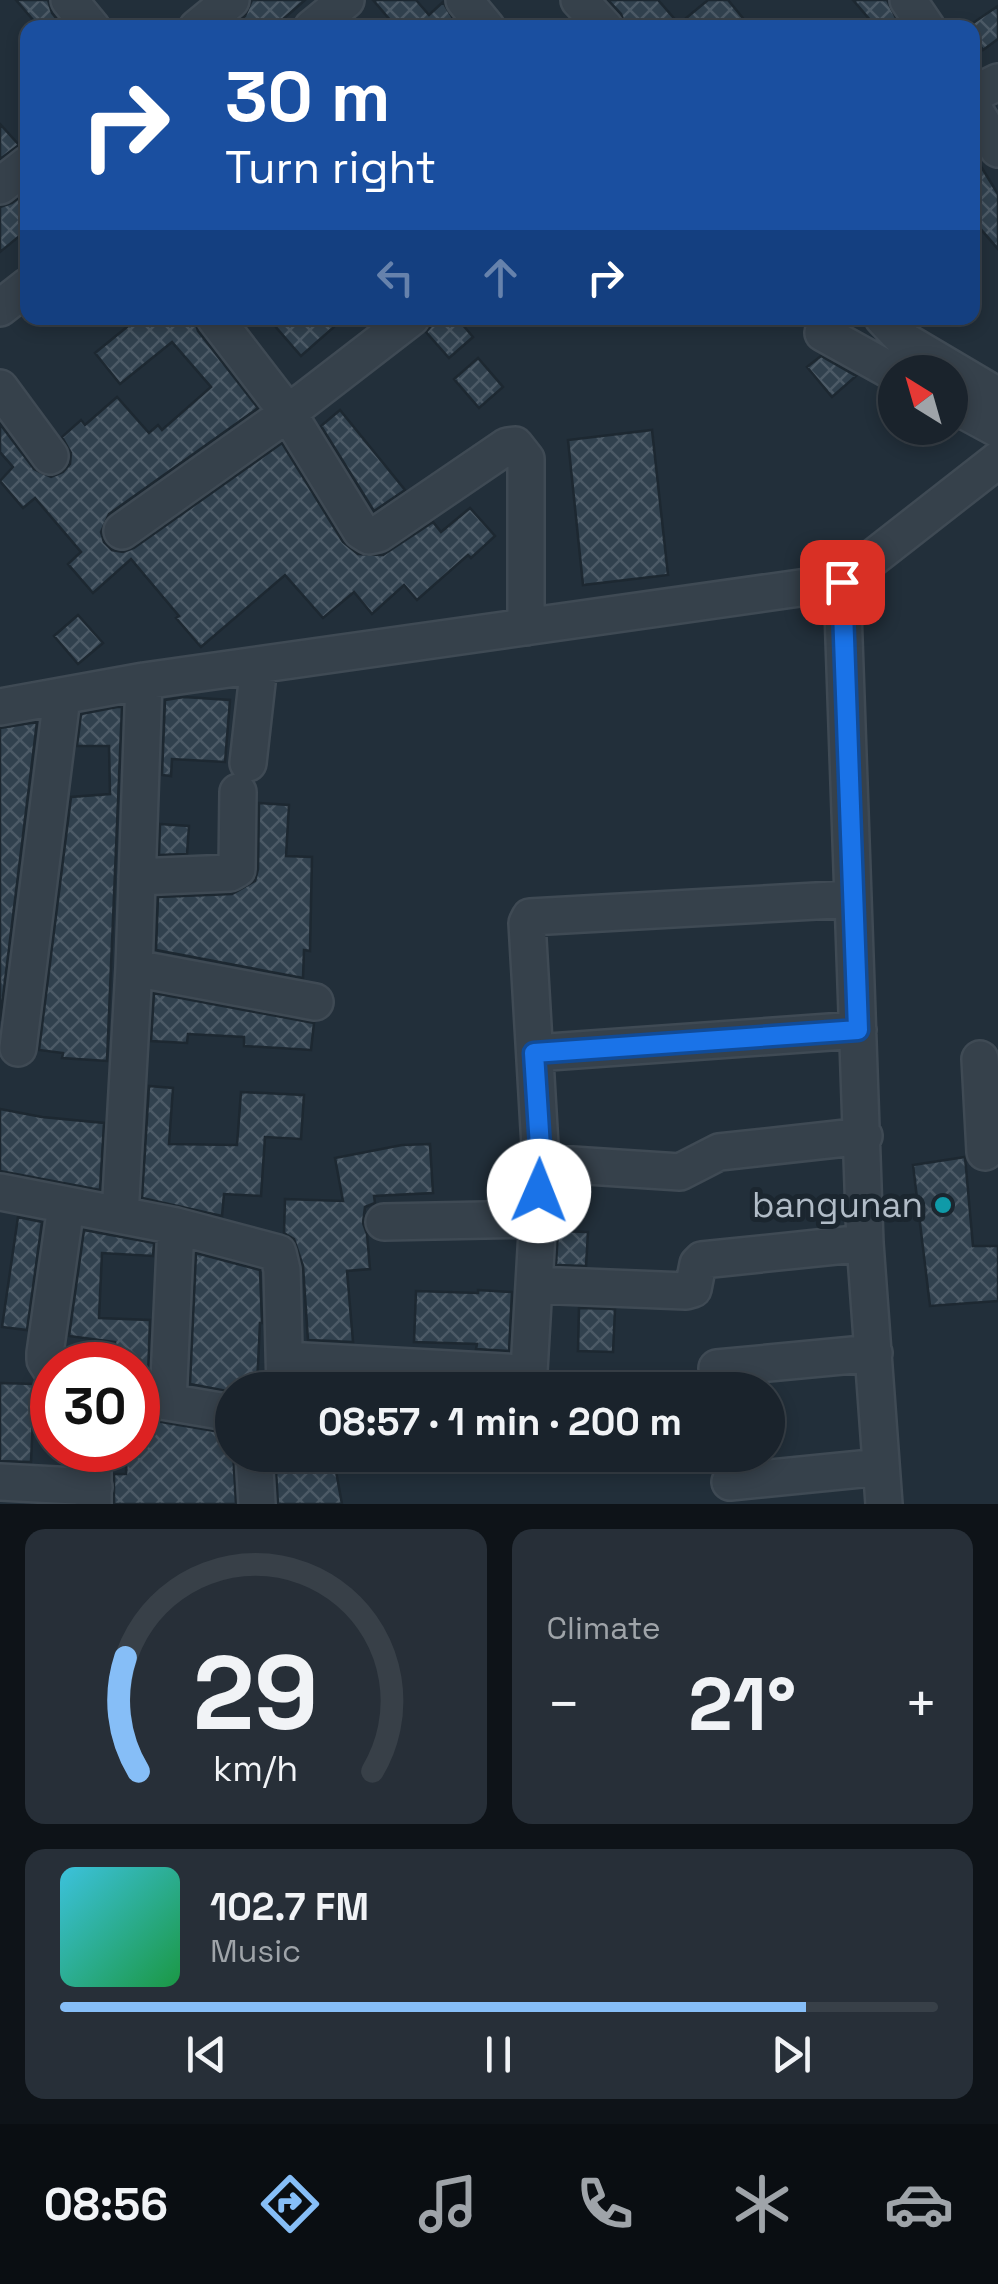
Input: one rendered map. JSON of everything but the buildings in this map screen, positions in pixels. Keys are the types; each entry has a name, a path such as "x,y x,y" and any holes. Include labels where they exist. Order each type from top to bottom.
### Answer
{"street":[{"path":"69,0 85,20"},
{"path":"207,20 231,0"},
{"path":"322,20 346,0"},
{"path":"464,0 480,20"},
{"path":"579,0 598,20"},
{"path":"980,119 998,149"},
{"path":"0,186 20,170"},
{"path":"0,308 20,292"},
{"path":"220,325 288,412 361,530 369,536 378,534 506,446 516,444 526,459 526,627"},
{"path":"122,531 402,325"},
{"path":"890,325 905,340 998,396"},
{"path":"822,334 878,364"},
{"path":"0,388 50,456"},
{"path":"968,413 998,430"},
{"path":"0,707 144,681 842,582 998,460"},
{"path":"842,582 865,1243 884,1504"},
{"path":"136,877 230,873 237,869 243,777 259,665"},
{"path":"120,1215 144,681"},
{"path":"18,1048 62,697"},
{"path":"526,1372 530,1368 541,1163 526,923 530,916 852,899"},
{"path":"134,968 315,1002"},
{"path":"534,1053 858,1030"},
{"path":"980,1059 989,1105 985,1152"},
{"path":"541,1163 680,1172 719,1152 864,1136"},
{"path":"0,1192 176,1226 278,1253 282,1270 285,1372"},
{"path":"46,1342 66,1206"},
{"path":"384,1222 536,1218"},
{"path":"160,1347 176,1226"},
{"path":"534,1285 686,1291 693,1290 702,1260 865,1243"},
{"path":"717,1368 874,1354"},
{"path":"160,1401 215,1409"},
{"path":"730,1482 882,1468"},
{"path":"255,1472 257,1504"},
{"path":"0,1482 93,1496"}],"place":[{"name":"bangunan","path":"943,1205"}],"route":[{"path":"539,1191 541,1163 534,1053 858,1030 842,582"}]}
